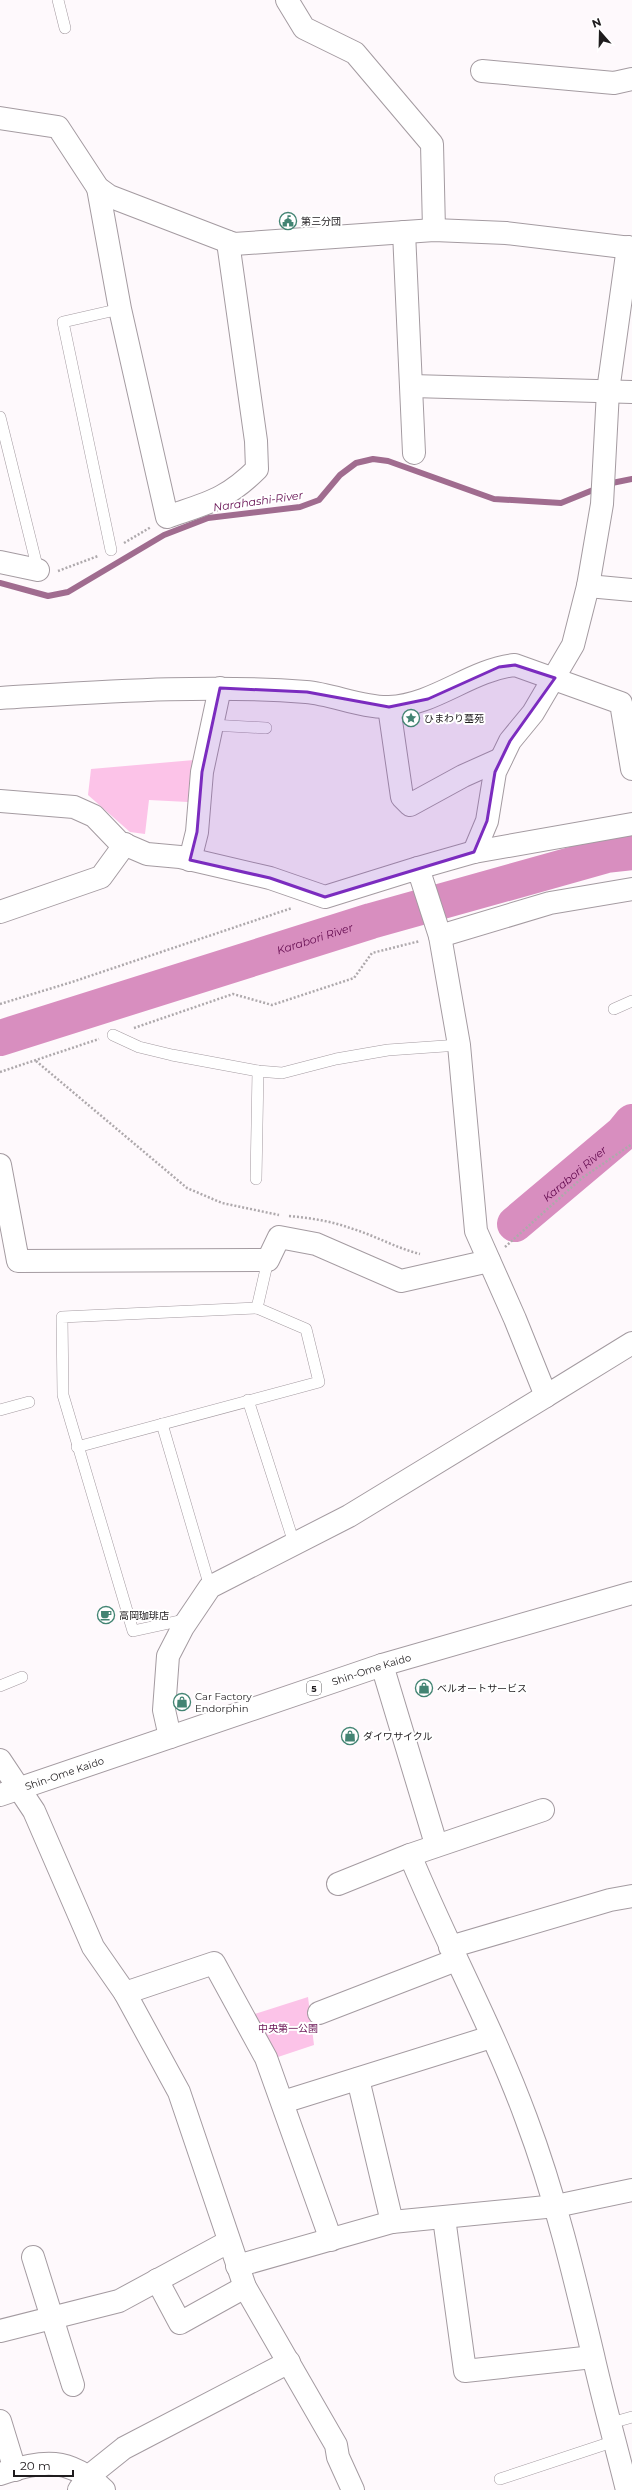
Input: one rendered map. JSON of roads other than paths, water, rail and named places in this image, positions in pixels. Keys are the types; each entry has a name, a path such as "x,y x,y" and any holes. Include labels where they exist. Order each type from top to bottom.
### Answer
{"street":[{"path":"287,0 304,28 355,53 432,144 434,230"},
{"path":"482,71 614,83 632,79"},
{"path":"0,118 58,127 98,188 109,196 234,244 434,230 506,233 630,247 608,391 602,500 588,586 573,645 555,678 533,713 510,741 501,759 495,772 487,820 474,852"},
{"path":"98,188 120,309 167,517 223,498 240,486 257,469 256,441 228,242"},
{"path":"404,232 414,453"},
{"path":"412,386 632,392"},
{"path":"0,562 38,570"},
{"path":"588,586 632,590"},
{"path":"0,698 220,688 307,692 389,707 428,698 499,667 515,665 555,678 621,703 632,769"},
{"path":"190,860 196,832 202,772 220,688"},
{"path":"389,707 402,797 410,805 463,776 501,759"},
{"path":"0,801 74,807 94,816 119,842 147,854 190,860 270,878 324,898 419,873 474,852 632,824"},
{"path":"0,912 101,877 124,844"},
{"path":"419,873 438,933 459,1045 476,1231 515,1319 546,1396"},
{"path":"438,933 550,904 632,889"},
{"path":"0,1165 18,1261 268,1260 279,1237 316,1244 401,1281 488,1258"},
{"path":"170,1737 164,1710 168,1656 188,1619 210,1587 349,1516 632,1343"},
{"name":"Shin-Ome Kaido","path":"0,1795 382,1665 632,1593"},
{"path":"382,1665 436,1844"},
{"path":"0,1760 20,1787 54,1852 93,1947 125,1993 179,2092 228,2242 245,2287 336,2445 338,2457 353,2490"},
{"path":"338,1884 436,1844 544,1810"},
{"path":"410,1855 435,1917 527,2118 556,2206 574,2272 593,2357 627,2490"},
{"path":"319,2012 453,1954 610,1900 632,1896"},
{"path":"125,1993 214,1963 266,2058 283,2102 331,2240"},
{"path":"283,2102 491,2037"},
{"path":"358,2079 392,2222"},
{"path":"237,2266 392,2222 556,2206 632,2190"},
{"path":"444,2218 465,2371 593,2357"},
{"path":"0,2331 119,2301 228,2242"},
{"path":"33,2257 73,2385"},
{"path":"157,2280 180,2323 245,2287"},
{"path":"0,2421 7,2472 57,2462 90,2485 124,2448 289,2362"}],"lane":[{"path":"58,0 65,28"},
{"path":"111,550 63,322 120,309"},
{"path":"0,417 38,570"},
{"path":"212,725 266,728"},
{"path":"614,1009 632,1001"},
{"path":"113,1035 139,1047 258,1071 282,1073 336,1059 388,1050 459,1045"},
{"path":"256,1179 258,1071"},
{"path":"257,1308 268,1260"},
{"path":"77,1447 319,1382 306,1329 257,1308 62,1317 63,1395 77,1447 133,1631 188,1619"},
{"path":"248,1400 294,1543"},
{"path":"0,1410 28,1402"},
{"path":"162,1424 210,1587"},
{"path":"0,1686 22,1677"},
{"path":"500,2480 613,2432 632,2417"}],"waterway":[{"name":"Narahashi-River","path":"0,583 48,596 68,592 164,535 208,518 300,507 319,500 340,475 356,463 373,459 388,461 494,499 561,503 598,488"},
{"name":"Narahashi-River","path":"607,484 632,479"},
{"name":"Karabori River","path":"0,1038 371,921 607,855 632,852"},
{"name":"Karabori River","path":"515,1224 623,1133 632,1122"}],"place":[{"name":"第三分団","path":"288,221"},
{"name":"ひまわり墓苑","path":"411,718"},
{"name":"高岡珈琲店","path":"106,1615"},
{"name":"ベルオートサービス","path":"424,1688"},
{"name":"Car Factory Endorphin","path":"182,1702"},
{"name":"ダイワサイクル","path":"350,1736"}],"park label":[{"name":"中央第一公園","path":"288,2028"}]}
